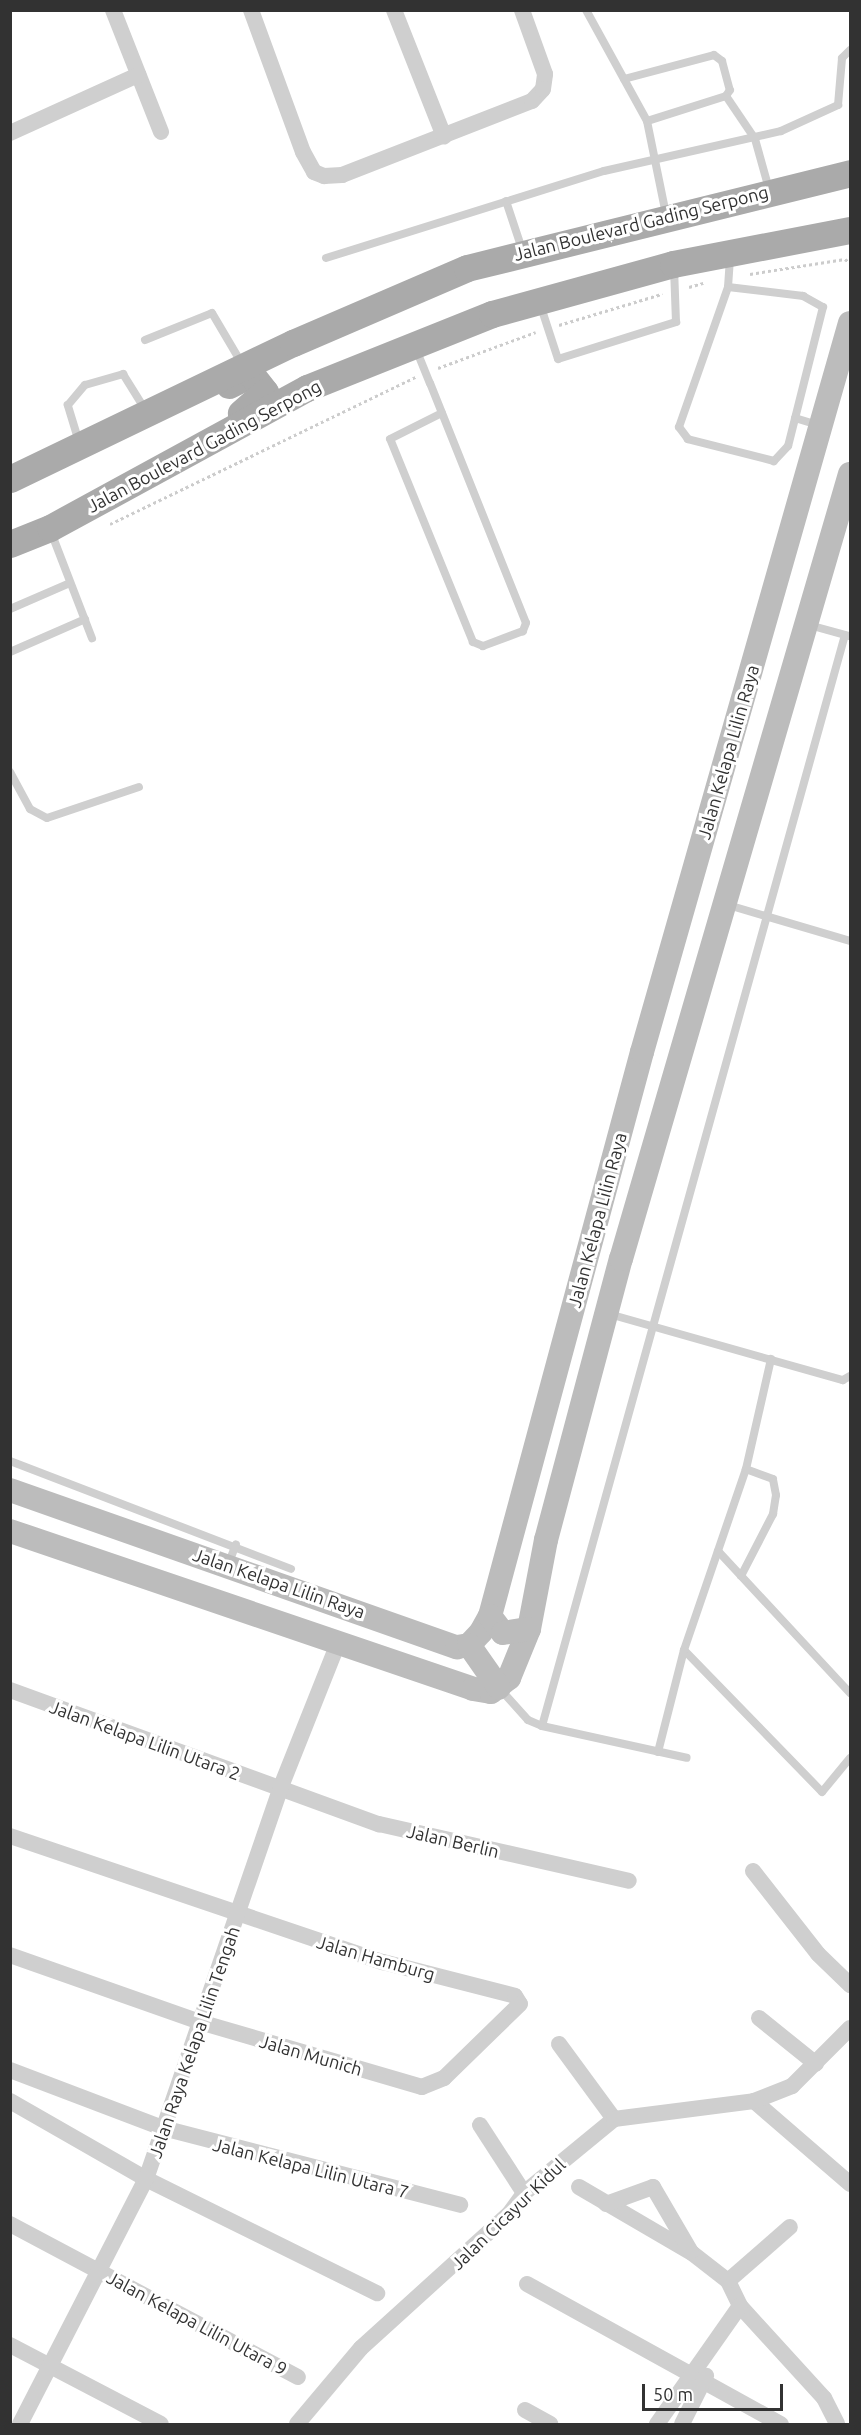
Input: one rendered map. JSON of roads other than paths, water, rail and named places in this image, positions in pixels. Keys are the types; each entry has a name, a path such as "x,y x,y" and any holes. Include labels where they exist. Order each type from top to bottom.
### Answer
{"main road":[{"name":"Jalan Boulevard Gading Serpong","path":"10,479 352,317 467,268 769,190 850,173"},
{"name":"Jalan Boulevard Gading Serpong","path":"10,544 50,528 307,388 415,345 539,301 729,266 850,230"},
{"path":"352,317 332,338 270,367 268,377 278,387 336,363 376,360"},
{"path":"114,430 138,427 255,376 264,398 165,457 150,474"}],"street":[{"path":"113,10 161,132"},
{"path":"251,10 310,165 324,176 342,175 532,101 543,89 545,74 522,10"},
{"path":"394,10 444,136"},
{"path":"10,133 138,75"},
{"name":"Jalan Kelapa Lilin Raya","path":"10,1490 232,1555 457,1647 469,1645 490,1616 850,323"},
{"name":"Jalan Kelapa Lilin Raya","path":"499,1688 529,1629 546,1540 606,1313 728,906 850,474"},
{"path":"40,1542 50,1503"},
{"path":"10,1531 337,1646 473,1689 499,1688"},
{"path":"490,1616 503,1633 529,1629"},
{"path":"469,1645 499,1688"},
{"name":"Jalan Raya Kelapa Lilin Tengah","path":"20,2424 97,2269 147,2179 162,2128 280,1789 337,1646"},
{"name":"Jalan Kelapa Lilin Utara 2","path":"10,1690 280,1789"},
{"name":"Jalan Berlin","path":"280,1789 379,1824 629,1881"},
{"name":"Jalan Hamburg","path":"10,1836 238,1915 383,1962 514,1996 519,2004 444,2078 422,2087"},
{"path":"753,1871 818,1954 850,1985"},
{"name":"Jalan Munich","path":"10,1955 200,2022 422,2087"},
{"path":"759,2018 816,2064"},
{"path":"559,2044 614,2119 754,2101 792,2086 850,2028"},
{"name":"Jalan Kelapa Lilin Utara 7","path":"10,2070 162,2128 460,2205"},
{"path":"10,2101 147,2179 377,2293"},
{"path":"754,2101 850,2184"},
{"name":"Jalan Cicayur Kidul","path":"297,2424 361,2348 460,2261 524,2193 614,2119"},
{"path":"480,2125 524,2193"},
{"path":"579,2187 692,2253 728,2281 740,2306 824,2398 837,2424"},
{"path":"606,2204 653,2187 692,2253"},
{"name":"Jalan Kelapa Lilin Utara 9","path":"10,2224 298,2377"},
{"path":"728,2281 790,2227"},
{"path":"527,2284 705,2385 781,2424"},
{"path":"657,2424 689,2374 708,2357 740,2306"},
{"path":"10,2345 161,2424"},
{"path":"682,2424 705,2385 708,2357"},
{"path":"525,2410 550,2424"}],"lane":[{"path":"586,10 647,121 659,156 667,216"},
{"path":"326,258 659,156 755,139 834,109 842,58 850,50"},
{"path":"624,79 714,54 722,61 730,90 726,96 647,121"},
{"path":"726,96 755,139 769,190"},
{"path":"506,201 524,252"},
{"path":"728,287 803,296 821,304 786,453 769,462 688,439 681,431 728,287 729,266"},
{"path":"539,301 558,359 676,322 674,277"},
{"path":"145,340 212,313 244,367"},
{"path":"415,345 526,623 523,631 483,646 473,642 390,439 442,413"},
{"path":"80,445 68,405 85,385 123,375 147,415"},
{"path":"795,418 820,426"},
{"path":"50,528 92,638"},
{"path":"10,609 70,584"},
{"path":"10,652 84,619"},
{"path":"542,1726 650,1326 848,635 809,625"},
{"path":"10,772 30,809 47,818 139,787"},
{"path":"728,906 850,941"},
{"path":"606,1313 843,1380 850,1376"},
{"path":"658,1752 684,1650 746,1469 771,1359"},
{"path":"10,1461 232,1555 291,1569"},
{"path":"741,1576 773,1514 776,1495 773,1479 746,1469"},
{"path":"718,1551 850,1693"},
{"path":"684,1650 822,1792 850,1758"},
{"path":"499,1688 528,1720 542,1726 687,1758"}]}
